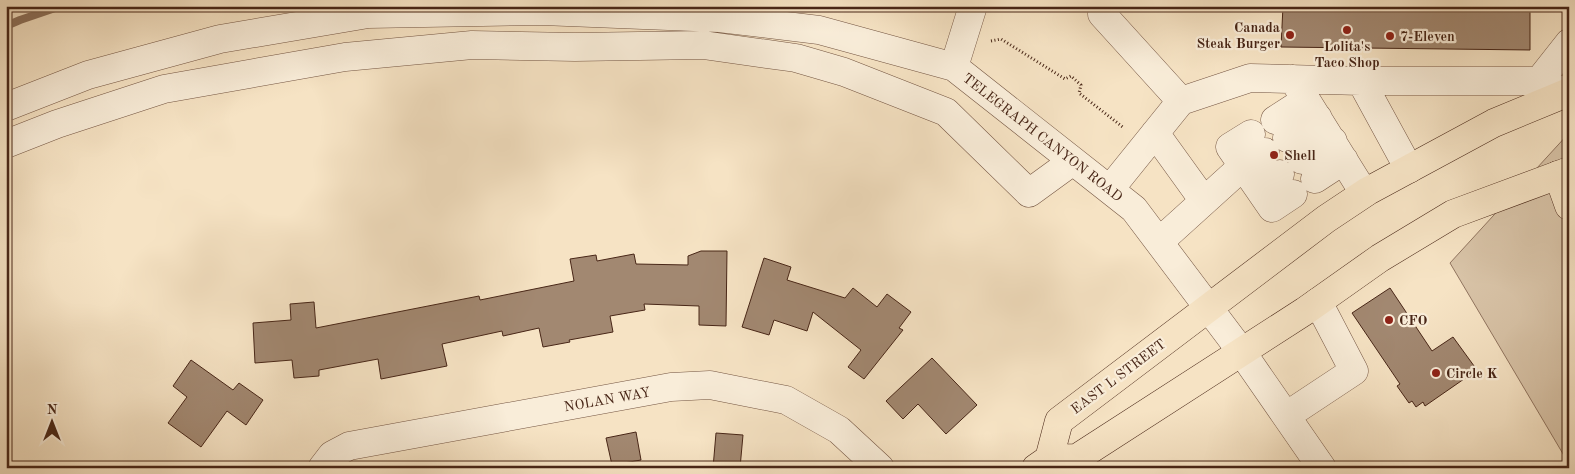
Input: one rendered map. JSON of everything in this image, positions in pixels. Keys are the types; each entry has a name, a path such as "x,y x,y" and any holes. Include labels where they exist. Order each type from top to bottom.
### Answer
{"main road":[{"path":"1208,307 1326,218 1364,193 1494,124 1568,93"},
{"path":"1241,351 1318,302 1380,258 1453,214 1565,166 1569,206"},
{"name":"EAST L STREET","path":"1042,463 1059,421 1208,307"},
{"name":"EAST L STREET","path":"1042,463 1077,458 1241,351"}],"street":[{"path":"954,67 973,6"},
{"name":"TELEGRAPH CANYON ROAD","path":"6,107 88,75 220,39 368,14 542,11 718,18 811,28 954,67 1134,209 1241,351 1322,468"},
{"path":"1102,14 1181,101"},
{"path":"1539,81 1569,43"},
{"path":"6,144 57,124 164,89 345,57 472,45 575,47 704,45 796,58 844,72 946,112 1029,193 1073,161"},
{"path":"1110,190 1181,101 1250,78 1306,99 1364,193"},
{"path":"1360,80 1409,169"},
{"path":"1277,160 1306,99 1360,80 1539,81 1568,93"},
{"path":"1150,140 1204,201"},
{"path":"1158,242 1204,201 1277,160 1338,151"},
{"path":"1286,416 1354,371 1318,302"},
{"name":"NOLAN WAY","path":"322,468 332,455 349,446 671,387 710,385 786,400 839,430 880,468"}],"path":[{"path":"991,41 1001,39 1064,79 1072,76 1081,85 1079,93 1120,124 1150,140"}],"shaded area":[{"path":"1569,133 1569,464 1450,263"}],"building":[{"path":"1283,6 1530,6 1530,50 1281,47"},
{"path":"701,251 727,251 726,326 699,325 699,306 644,304 645,310 610,316 613,332 543,347 539,328 503,336 502,331 442,344 447,366 381,379 378,359 319,370 319,376 294,378 292,360 255,363 253,323 291,320 290,304 314,302 316,328 479,296 480,300 574,281 570,259 596,255 597,261 634,254 636,264 688,265 688,256"},
{"path":"764,258 791,267 787,280 845,298 853,288 877,307 887,294 911,312 899,328 903,330 864,379 848,367 861,350 813,312 807,331 774,320 769,335 742,327"},
{"path":"1390,288 1432,351 1453,337 1477,370 1425,406 1423,402 1416,407 1412,401 1409,403 1397,386 1400,384 1352,313"},
{"path":"932,358 977,405 946,434 918,404 903,419 886,401"},
{"path":"191,360 233,390 239,383 263,400 246,425 227,411 201,447 168,423 187,397 173,386"},
{"path":"636,432 641,460 612,465 606,438"},
{"path":"716,433 743,435 740,468 713,468"}],"waterway":[{"path":"6,26 61,6"}],"place":[{"name":"Lolita's Taco Shop","path":"1347,30"},
{"name":"Canada Steak Burger","path":"1290,35"},
{"name":"7-Eleven","path":"1390,36"},
{"name":"Shell","path":"1274,155"},
{"name":"CFO","path":"1389,320"},
{"name":"Circle K","path":"1436,373"}]}
